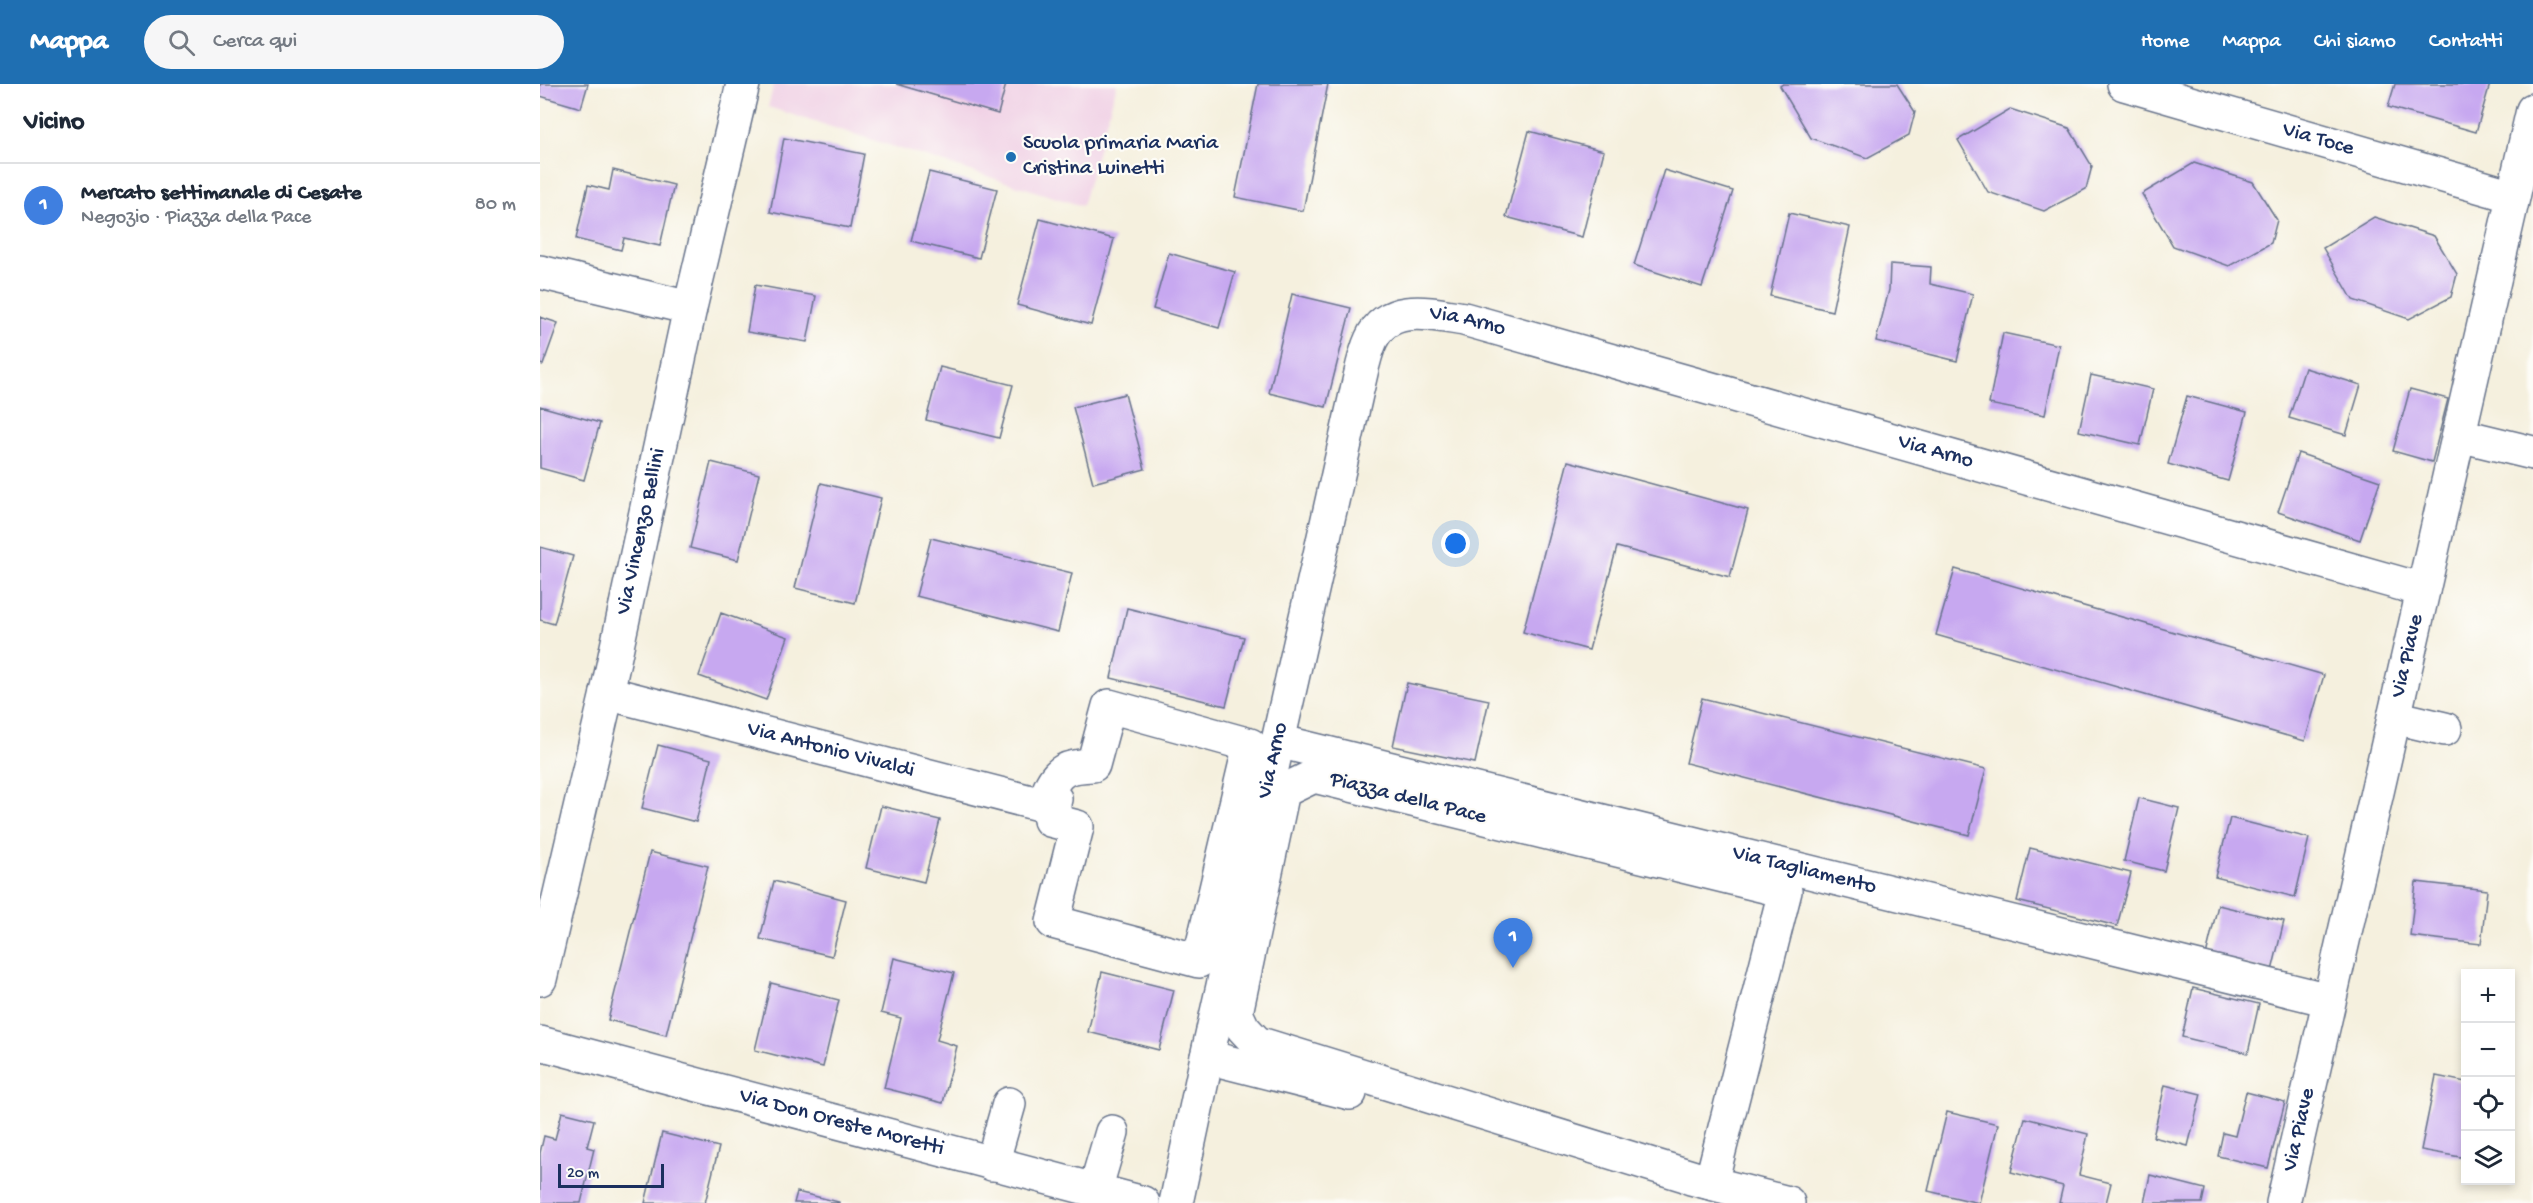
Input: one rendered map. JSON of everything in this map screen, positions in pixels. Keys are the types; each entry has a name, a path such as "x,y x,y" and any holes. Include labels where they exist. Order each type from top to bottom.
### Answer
{"street":[{"name":"Via Vincenzo Bellini","path":"540,979 607,693 690,308 743,84"},
{"name":"Via Toce","path":"2124,84 2513,196"},
{"name":"Via Piave","path":"2283,1203 2533,110"},
{"path":"540,272 690,308"},
{"name":"Via Arno","path":"1176,1203 1357,390 1371,340 1384,324 1405,313 1420,312 1464,319 2423,590"},
{"path":"2459,435 2533,453"},
{"name":"Via Antonio Vivaldi","path":"607,693 1054,808"},
{"path":"1109,706 1250,745 1199,961 1053,922 1077,827 1050,820 1054,808 1055,799 1048,793 1054,777 1072,766 1093,765 1109,706"},
{"path":"2394,717 2445,729"},
{"name":"Via Tagliamento","path":"1278,741 2329,1000"},
{"name":"Piazza della Pace","path":"1314,776 1785,891 1711,1184 1257,1043 1243,1028 1236,1013 1283,791 1314,776"},
{"name":"Via Don Oreste Moretti","path":"540,1043 1143,1203"},
{"path":"1207,1057 1788,1203"},
{"path":"992,1164 1009,1104"},
{"path":"1095,1190 1112,1132"}],"shaded area":[{"name":"Scuola primaria Maria Cristina Luinetti","path":"774,84 1117,84 1082,206 768,107"}],"building":[{"path":"540,84 588,84 581,108 540,96"},
{"path":"896,84 1006,84 998,114"},
{"path":"1258,84 1328,84 1303,211 1235,197"},
{"path":"1783,84 1897,84 1915,112 1909,135 1867,158 1811,138 1780,86"},
{"path":"2395,84 2490,84 2476,132 2388,107"},
{"path":"2010,109 2069,128 2092,166 2086,189 2044,211 1988,192 1958,140"},
{"path":"1529,131 1604,151 1582,237 1506,217"},
{"path":"784,138 864,154 850,228 770,212"},
{"path":"2194,163 2253,182 2277,220 2271,243 2229,266 2173,246 2142,194"},
{"path":"613,170 674,185 660,246 624,238 621,250 576,239 588,185 609,190"},
{"path":"1664,170 1733,191 1702,287 1634,265"},
{"path":"929,172 997,189 979,258 911,241"},
{"path":"1789,213 1850,227 1832,311 1770,296"},
{"path":"2374,217 2434,236 2457,274 2451,297 2409,319 2353,300 2323,248"},
{"path":"1040,219 1114,239 1091,325 1017,305"},
{"path":"1169,253 1235,272 1219,328 1153,309"},
{"path":"1890,264 1931,267 1930,284 1973,294 1957,361 1876,341 1889,290"},
{"path":"755,285 816,296 807,342 747,332"},
{"path":"1292,294 1351,308 1326,407 1269,393"},
{"path":"540,317 558,323 543,365 540,364"},
{"path":"2003,333 2059,345 2045,415 1989,404"},
{"path":"940,367 1013,385 999,438 926,420"},
{"path":"2305,368 2361,385 2346,435 2289,418"},
{"path":"2091,375 2153,389 2140,445 2079,431"},
{"path":"2410,389 2448,399 2432,462 2393,451"},
{"path":"1125,394 1145,469 1093,483 1073,407"},
{"path":"2187,396 2247,412 2228,481 2168,464"},
{"path":"540,406 600,423 584,480 540,468"},
{"path":"2298,453 2380,481 2360,540 2278,512"},
{"path":"1568,461 1748,510 1730,577 1617,547 1589,650 1523,632"},
{"path":"711,462 759,474 738,560 690,548"},
{"path":"821,483 881,498 855,603 795,588"},
{"path":"931,538 1072,573 1058,632 916,596"},
{"path":"540,547 573,556 554,624 540,620"},
{"path":"1955,569 2324,675 2305,741 1936,635"},
{"path":"1127,608 1244,637 1226,706 1111,678"},
{"path":"721,613 788,637 766,700 699,676"},
{"path":"1407,683 1489,700 1475,763 1393,746"},
{"path":"1702,698 1986,769 1969,835 1686,763"},
{"path":"658,745 711,759 696,822 642,808"},
{"path":"2139,798 2179,808 2164,871 2124,861"},
{"path":"881,806 940,820 924,882 866,868"},
{"path":"2230,818 2309,838 2295,897 2215,877"},
{"path":"2030,848 2131,873 2117,926 2017,901"},
{"path":"650,852 708,866 666,1035 608,1020"},
{"path":"774,881 846,900 832,956 760,939"},
{"path":"2416,882 2487,890 2481,944 2410,936"},
{"path":"2218,905 2284,921 2272,971 2206,955"},
{"path":"894,958 954,973 937,1040 957,1046 943,1103 884,1088 901,1018 881,1013"},
{"path":"1102,972 1174,990 1159,1050 1088,1032"},
{"path":"771,983 839,1000 823,1067 755,1050"},
{"path":"2193,988 2259,1004 2248,1053 2182,1037"},
{"path":"2436,1076 2461,1081 2461,1157 2421,1150"},
{"path":"2165,1085 2201,1094 2188,1146 2153,1137"},
{"path":"2246,1092 2285,1102 2268,1168 2218,1156 2223,1133 2235,1136"},
{"path":"562,1112 594,1120 587,1147 594,1149 581,1203 540,1203 540,1153 544,1136 555,1139"},
{"path":"1947,1112 1998,1124 1979,1203 1928,1191"},
{"path":"2025,1118 2088,1134 2079,1175 2111,1183 2106,1203 2059,1203 2063,1186 2011,1172"},
{"path":"662,1133 719,1147 705,1203 645,1203"},
{"path":"2150,1175 2205,1189 2202,1203 2144,1203"},
{"path":"797,1192 839,1202 839,1203 794,1203"}],"place":[{"name":"Scuola primaria Maria Cristina Luinetti","path":"1011,157"},
{"name":"Mercato settimanale di Cesate","path":"1513,968"}]}
